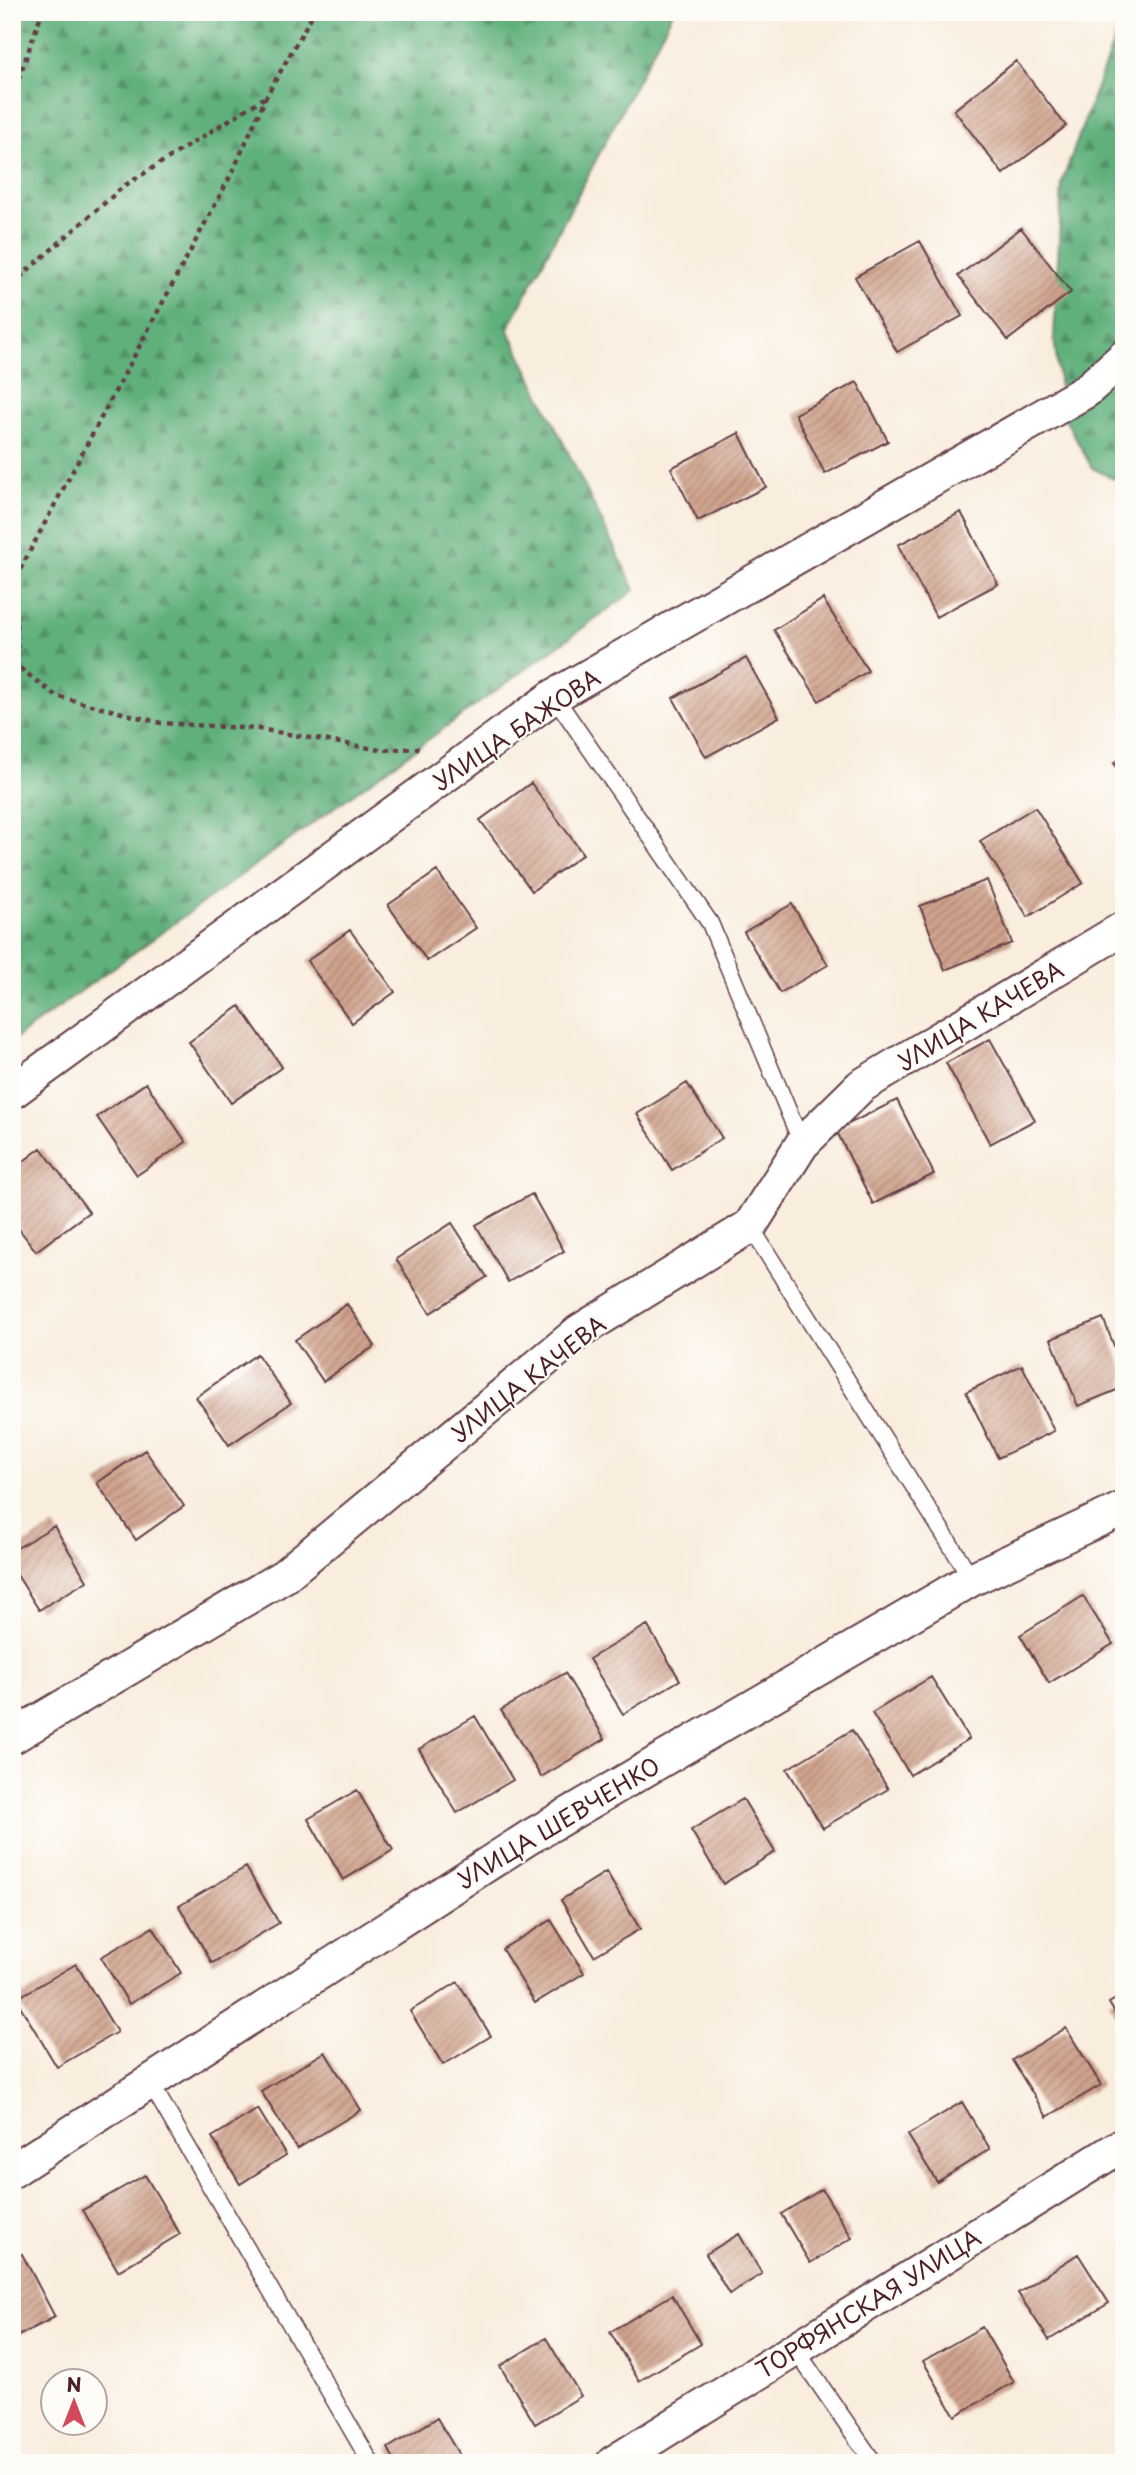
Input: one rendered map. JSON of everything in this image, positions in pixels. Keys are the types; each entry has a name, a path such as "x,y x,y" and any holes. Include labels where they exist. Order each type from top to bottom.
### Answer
{"street":[{"name":"УЛИЦА БАЖОВА","path":"12,1092 554,696 1086,391 1124,357"},
{"name":"УЛИЦА КАЧЕВА","path":"12,1737 284,1576 580,1331 750,1227 802,1144 862,1086 1124,928"},
{"name":"УЛИЦА ШЕВЧЕНКО","path":"12,2171 151,2084 528,1838 972,1578 1124,1508"},
{"name":"ТОРФЯНСКАЯ УЛИЦА","path":"612,2463 1124,2144"}],"lane":[{"path":"554,696 710,923 802,1144"},
{"path":"750,1227 972,1578"},
{"path":"151,2084 371,2463"},
{"path":"795,2349 874,2463"}],"path":[{"path":"12,98 42,12"},
{"path":"18,668 14,579 233,171 266,97 314,12"},
{"path":"12,284 124,187 266,97"},
{"path":"12,662 55,696 161,723 259,729 381,750 422,747"}],"green space":[{"path":"12,12 673,12 508,329 635,590 12,1041"},
{"path":"1124,23 1124,484 1092,468 1063,415 1054,337 1062,182 1119,27"}],"building":[{"path":"1016,61 1066,126 1003,174 954,110"},
{"path":"1021,228 1071,292 1008,340 958,276"},
{"path":"920,241 962,316 897,352 855,277"},
{"path":"857,382 888,441 825,474 795,414"},
{"path":"739,433 766,487 698,521 671,468"},
{"path":"961,512 998,584 936,617 898,545"},
{"path":"823,599 868,671 819,701 774,630"},
{"path":"746,658 779,717 706,757 673,698"},
{"path":"1124,756 1124,778 1114,763"},
{"path":"531,783 583,854 532,891 480,820"},
{"path":"1035,807 1083,883 1028,917 980,841"},
{"path":"437,871 476,928 427,961 388,905"},
{"path":"987,880 1012,943 945,970 920,906"},
{"path":"792,904 828,965 780,993 744,932"},
{"path":"350,930 395,992 352,1023 307,961"},
{"path":"240,1006 282,1067 231,1103 189,1042"},
{"path":"990,1039 1035,1120 990,1144 946,1063"},
{"path":"146,1083 186,1142 137,1175 97,1117"},
{"path":"687,1083 722,1138 672,1170 637,1114"},
{"path":"897,1100 934,1174 873,1204 836,1130"},
{"path":"41,1148 89,1212 36,1251 12,1220 12,1170"},
{"path":"532,1194 564,1251 508,1282 476,1225"},
{"path":"452,1223 487,1277 430,1313 396,1259"},
{"path":"347,1304 375,1346 323,1381 295,1340"},
{"path":"1103,1318 1124,1371 1124,1387 1078,1406 1051,1339"},
{"path":"257,1354 291,1403 229,1445 196,1397"},
{"path":"1022,1365 1054,1431 998,1458 966,1392"},
{"path":"145,1450 184,1506 136,1540 97,1483"},
{"path":"54,1526 87,1581 39,1610 12,1567 12,1551"},
{"path":"1083,1596 1113,1644 1049,1683 1020,1635"},
{"path":"647,1625 680,1680 623,1714 589,1659"},
{"path":"565,1673 605,1739 541,1777 501,1710"},
{"path":"931,1677 969,1739 910,1775 872,1713"},
{"path":"475,1716 513,1780 457,1813 419,1749"},
{"path":"852,1730 888,1789 823,1828 787,1769"},
{"path":"357,1790 393,1850 343,1880 308,1819"},
{"path":"743,1799 775,1852 723,1884 691,1830"},
{"path":"246,1867 279,1923 212,1963 179,1906"},
{"path":"606,1872 640,1929 594,1956 561,1900"},
{"path":"551,1920 584,1973 535,2003 502,1949"},
{"path":"153,1927 181,1973 129,2004 101,1957"},
{"path":"76,1964 117,2032 57,2067 16,1999"},
{"path":"458,1982 491,2036 443,2065 410,2011"},
{"path":"1124,1994 1124,2028 1109,2003"},
{"path":"1066,2028 1101,2085 1047,2117 1012,2060"},
{"path":"325,2052 361,2110 297,2149 261,2091"},
{"path":"962,2102 990,2149 937,2182 908,2135"},
{"path":"258,2109 286,2155 240,2184 212,2137"},
{"path":"145,2175 180,2234 118,2271 83,2210"},
{"path":"822,2189 852,2238 810,2263 781,2214"},
{"path":"739,2234 762,2274 729,2294 706,2254"},
{"path":"22,2254 55,2317 12,2339 12,2259"},
{"path":"1078,2254 1109,2303 1049,2340 1018,2293"},
{"path":"672,2295 701,2344 639,2381 610,2332"},
{"path":"982,2327 1014,2382 955,2416 923,2361"},
{"path":"546,2338 581,2396 535,2424 500,2366"},
{"path":"437,2418 464,2463 396,2463 388,2448"}]}
